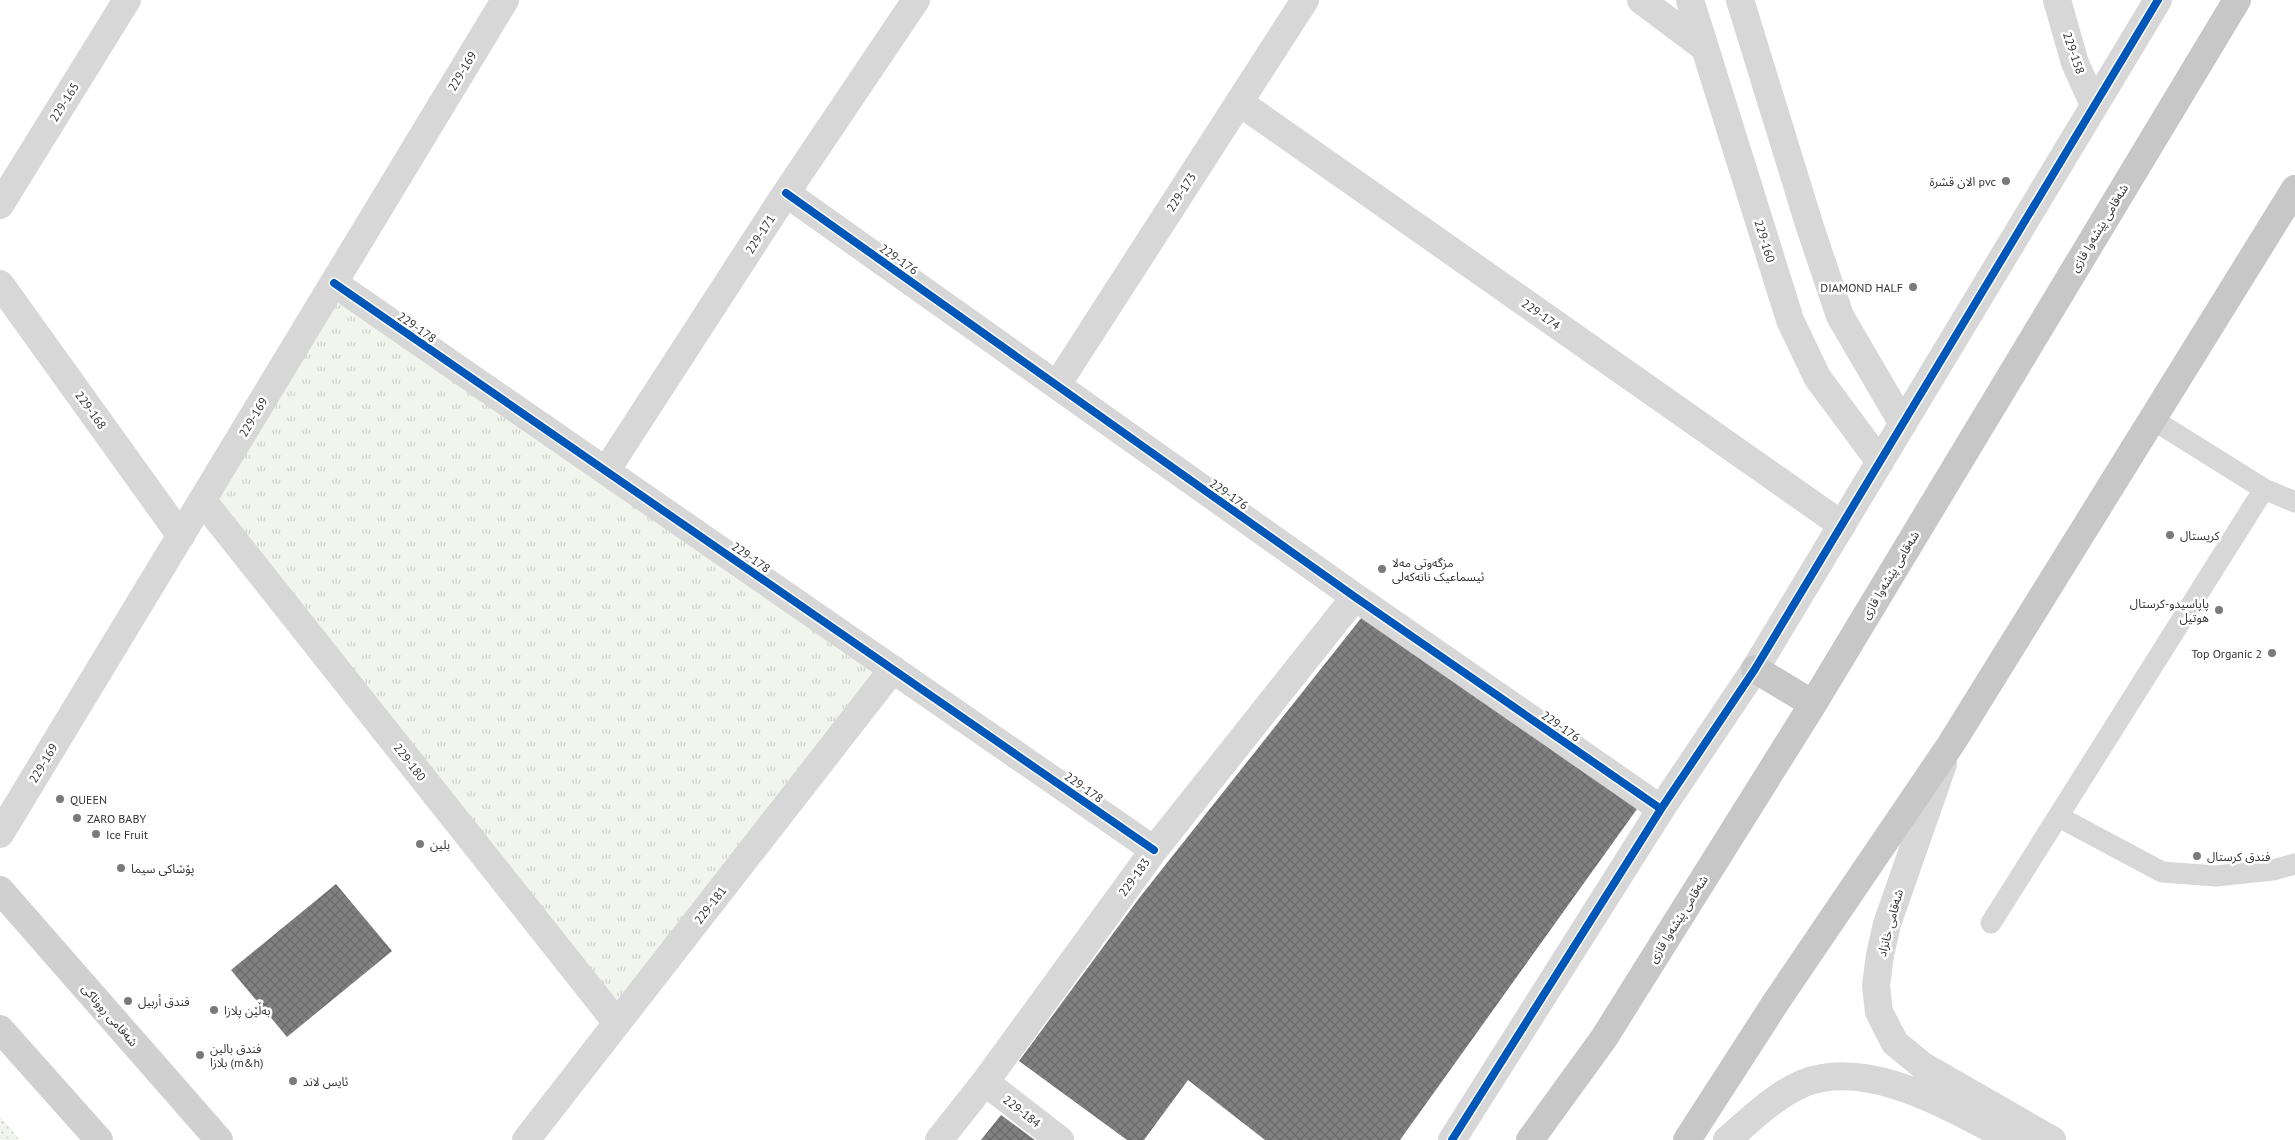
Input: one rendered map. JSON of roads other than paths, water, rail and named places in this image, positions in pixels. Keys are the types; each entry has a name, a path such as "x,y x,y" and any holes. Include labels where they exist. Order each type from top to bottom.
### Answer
{"highway":[{"name":"شەقامی پێشەوا قازی","path":"1530,1140 1604,1038 1814,704 2237,0"},
{"path":"1687,1140 1776,1002 1951,744 2295,189"},
{"path":"1755,669 1814,704"}],"main road":[{"name":"شەقامی ڕووناکی","path":"0,890 219,1140"},
{"path":"0,1029 99,1140"}],"street":[{"name":"229-165","path":"0,205 127,0"},
{"name":"229-169","path":"0,834 505,0"},
{"name":"229-171","path":"606,471 786,193 916,0"},
{"name":"229-173","path":"1057,385 1305,0"},
{"path":"1641,0 1705,48"},
{"name":"229-160","path":"1690,0 1790,320 1817,377 1880,462"},
{"path":"1740,0 1810,227 1840,316 1903,424"},
{"name":"229-158","path":"2057,0 2075,62 2094,105"},
{"path":"1452,1140 1661,808 1755,669 2158,0"},
{"name":"229-174","path":"1239,102 1842,525"},
{"name":"229-176","path":"786,193 1355,597 1661,808"},
{"name":"229-178","path":"334,283 1154,850"},
{"name":"229-168","path":"0,284 181,536"},
{"name":"229-180","path":"202,501 617,1023"},
{"name":"229-183","path":"940,1140 985,1082 1154,850 1355,597"},
{"name":"229-181","path":"526,1140 893,669"},
{"name":"شەقامی خانزاد","path":"1951,744 1887,924 1876,986 1878,1012 1895,1043 1923,1066 2052,1140"},
{"path":"1727,1140 1777,1098 1804,1083 1828,1078 1860,1076 1928,1098 2013,1140"},
{"name":"229-184","path":"985,1082 1060,1140"}],"lane":[{"path":"2152,419 2264,489 2295,502"},
{"path":"1991,923 2264,489"},
{"path":"2059,816 2162,872 2216,876 2273,870 2295,864"}],"place":[{"name":"الان قشرة pvc","path":"2006,181"},
{"name":"DIAMOND HALF","path":"1913,287"},
{"name":"كريستال","path":"2170,535"},
{"name":"مزگەوتی مەلا ئیسماعیک نانەکەلی","path":"1382,569"},
{"name":"پاپاسيدو-كرستال هوتيل","path":"2219,610"},
{"name":"Top Organic 2","path":"2272,653"},
{"name":"QUEEN","path":"60,799"},
{"name":"ZARO BABY","path":"77,818"},
{"name":"Ice Fruit","path":"96,834"},
{"name":"بلين","path":"420,844"},
{"name":"فندق کرستال","path":"2197,856"},
{"name":"پۆشاکی سیما","path":"121,868"},
{"name":"فندق أربيل","path":"128,1001"},
{"name":"بەڵێن پلازا","path":"214,1010"},
{"name":"فندق بالين بلازا (m&h)","path":"200,1055"},
{"name":"ئایس لاند","path":"293,1081"}]}
